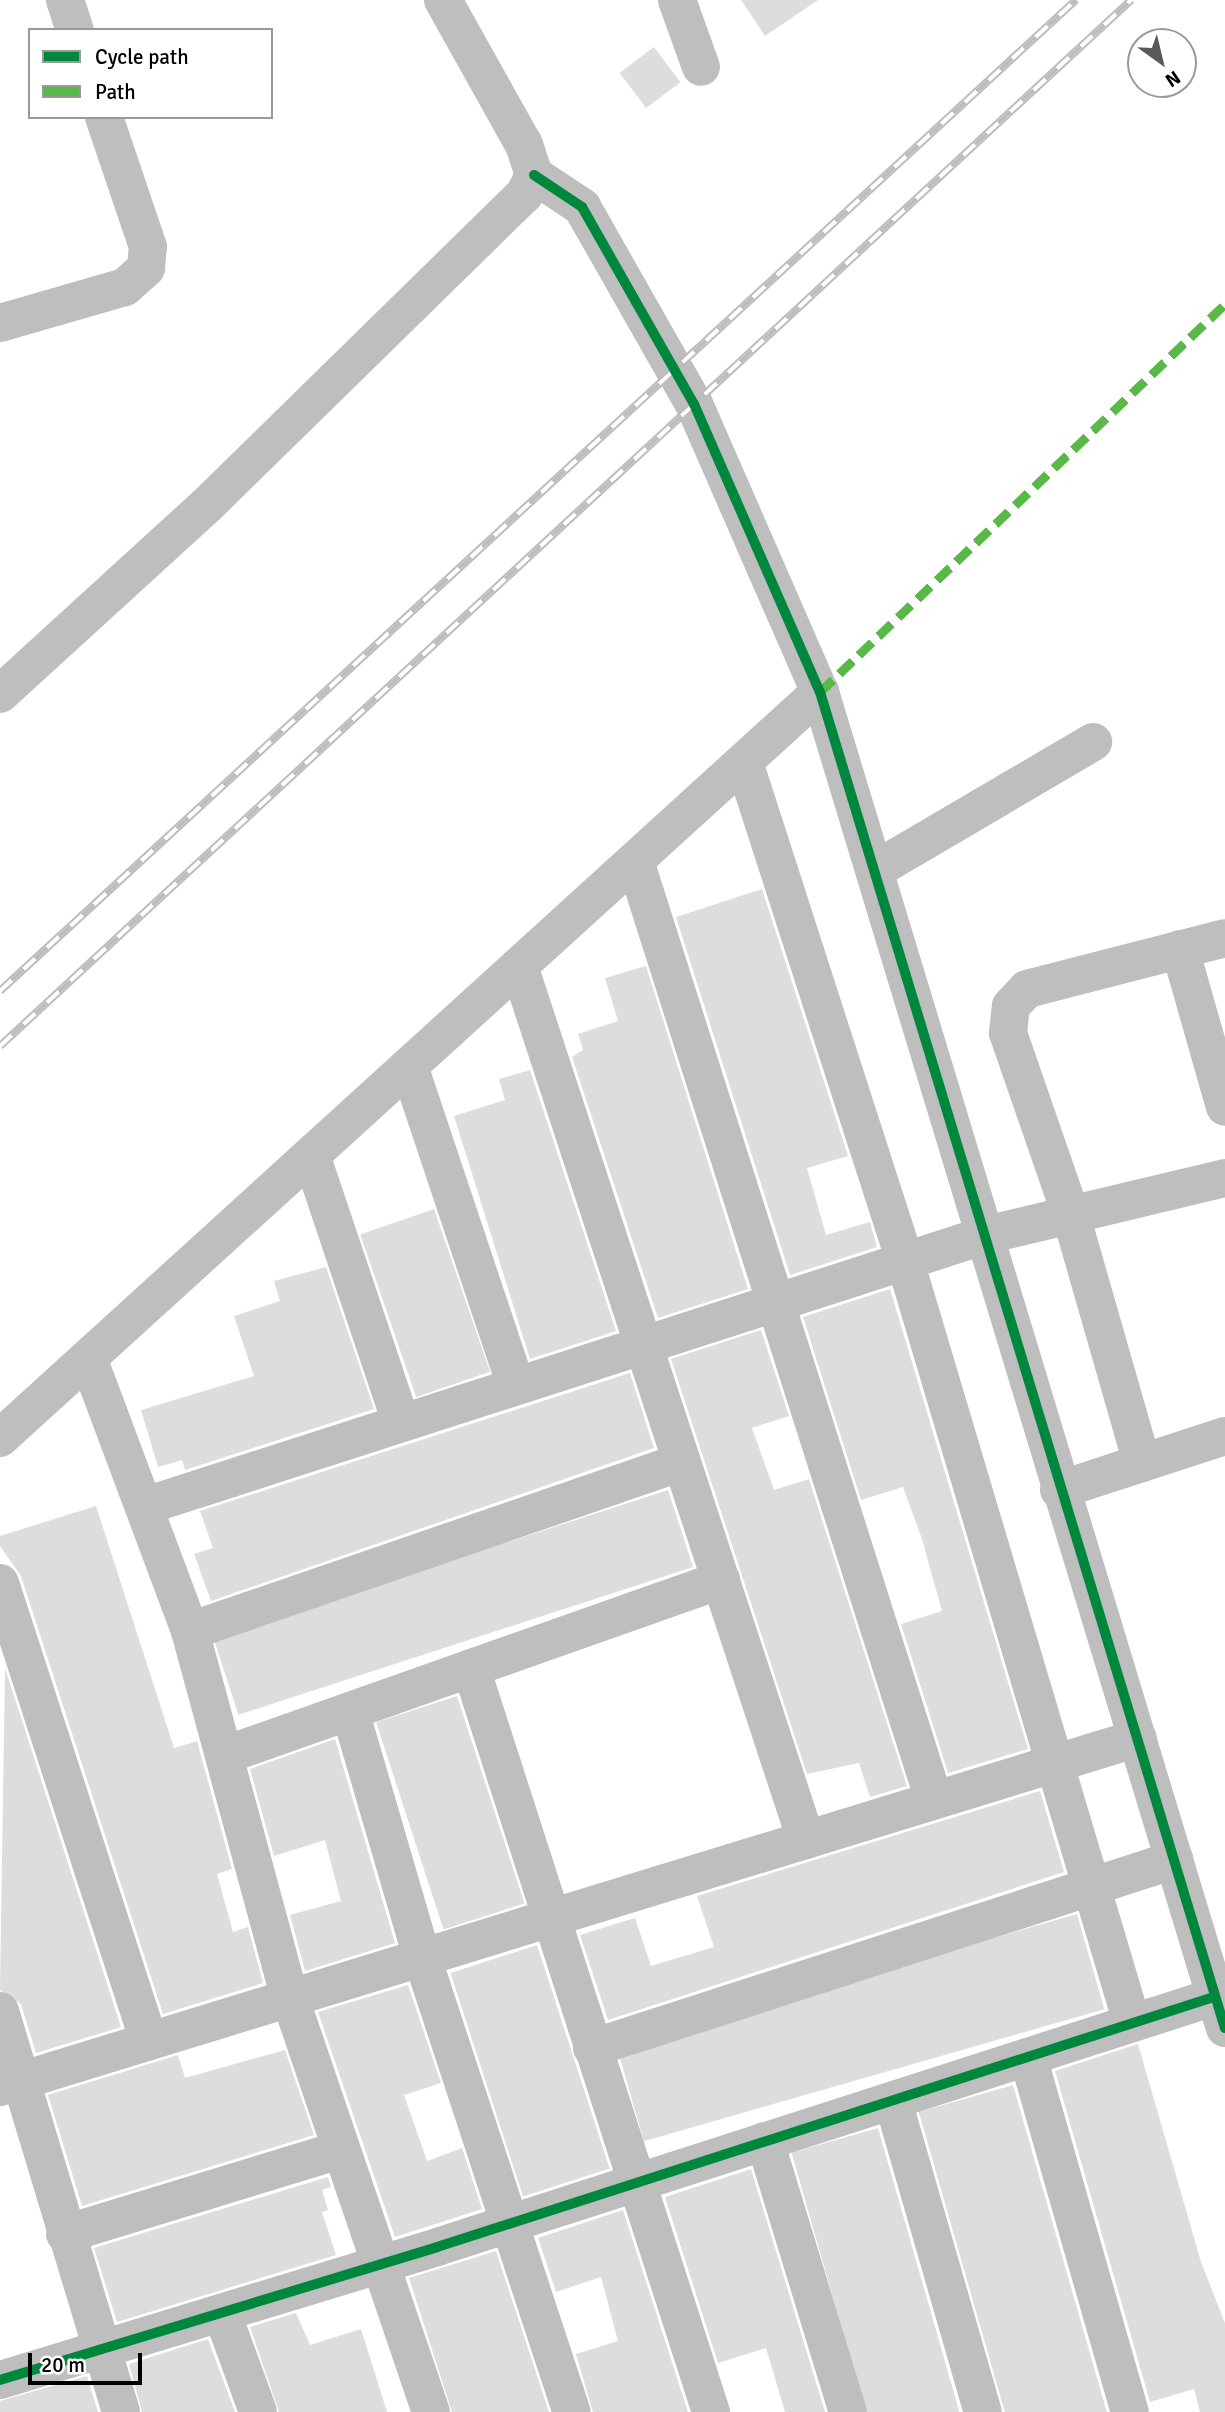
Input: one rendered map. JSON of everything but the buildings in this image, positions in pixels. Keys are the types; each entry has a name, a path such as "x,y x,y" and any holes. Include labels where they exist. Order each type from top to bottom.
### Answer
{"street":[{"path":"65,0 74,28"},
{"path":"0,2380 509,2224 1132,2023 1219,2013 820,692 694,404 582,207 529,160 443,0"},
{"path":"677,0 701,67"},
{"path":"0,323 125,287 146,268 148,247 105,119"},
{"path":"0,694 509,216 529,160"},
{"path":"0,1438 820,692"},
{"path":"875,870 1093,743"},
{"path":"744,762 905,1261 1132,2023"},
{"path":"635,861 934,1800"},
{"path":"1142,1463 1071,1215 1008,1033 1012,1006 1027,989 1225,938"},
{"path":"1180,949 1225,1107"},
{"path":"519,966 806,1839"},
{"path":"409,1066 516,1385"},
{"path":"311,1155 401,1422"},
{"path":"145,1506 986,1235 1225,1178"},
{"path":"88,1358 190,1631 228,1754 290,1998 378,2265 430,2412"},
{"path":"1059,1489 1225,1436"},
{"path":"190,1631 682,1462"},
{"path":"228,1754 721,1580"},
{"path":"0,1583 149,2042"},
{"path":"471,1668 710,2412"},
{"path":"350,1711 422,1957 572,2412"},
{"path":"12,2084 1138,1738"},
{"path":"592,2048 1174,1860"},
{"path":"0,2011 12,2084 65,2234 121,2412"},
{"path":"1028,2057 1130,2412"},
{"path":"893,2101 983,2412"},
{"path":"765,2141 848,2412"},
{"path":"65,2234 340,2150"},
{"path":"222,2313 258,2412"}],"railway":[{"path":"0,991 1076,0"},
{"path":"0,1046 1131,0"}],"marked path":[{"path":"820,692 1225,304"}],"cycle path":[{"path":"534,175 582,207 694,404 820,692 1225,2028"},
{"path":"0,2380 437,2247 1214,1997"}]}
